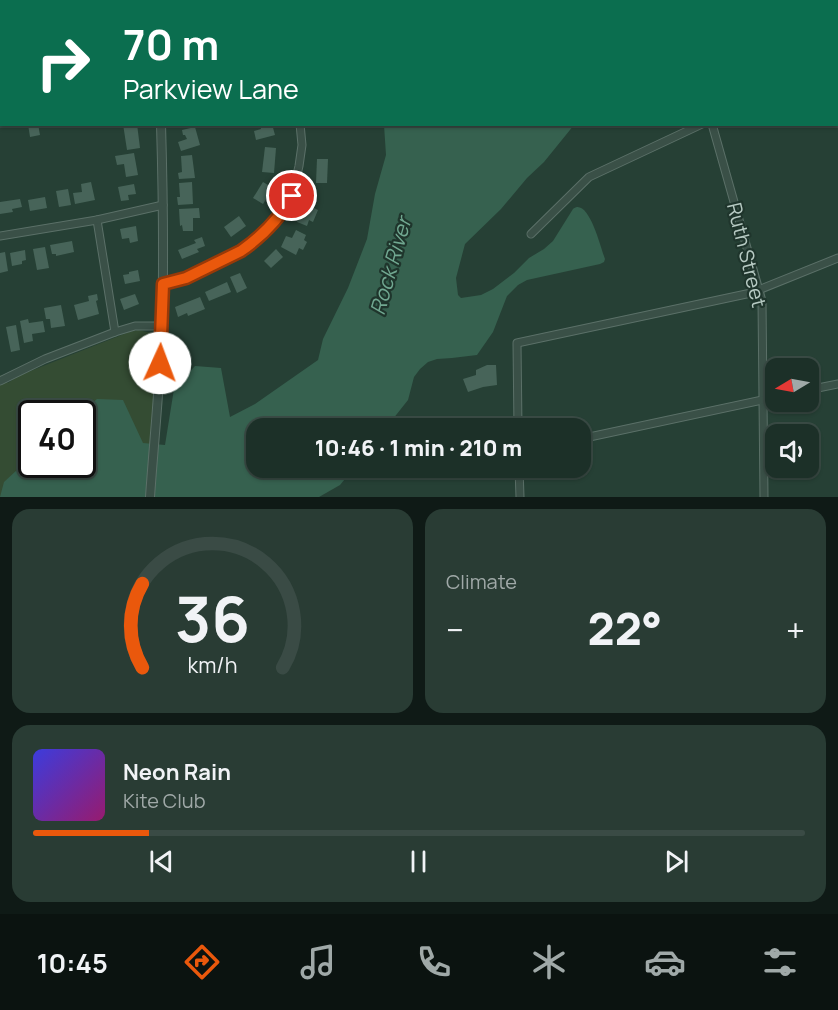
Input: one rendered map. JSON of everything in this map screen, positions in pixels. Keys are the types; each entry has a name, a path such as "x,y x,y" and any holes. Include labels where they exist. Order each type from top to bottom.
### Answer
{"street":[{"path":"60,0 80,0"},
{"path":"150,497 160,381 162,326 161,126"},
{"path":"163,284 186,278 241,251 260,236 286,208 292,196 299,166 302,146 300,126"},
{"path":"531,234 589,177 698,126"},
{"name":"Ruth Street","path":"713,126 762,301 764,497"},
{"path":"0,236 98,220 163,205"},
{"path":"98,220 115,332"},
{"path":"518,418 517,343 751,293 838,258"},
{"path":"0,381 45,358 115,332 135,326 162,326"},
{"path":"819,388 838,384"},
{"path":"591,437 764,400"},
{"path":"519,478 520,497"}],"shaded area":[{"path":"138,330 152,333 158,340 159,346 147,497 0,497 0,375 8,383 18,376 129,332"}],"water":[{"name":"Rock River","path":"384,126 573,126 501,209 465,244 456,278 458,295 461,298 481,295 493,289 553,241 573,209 577,207 587,213 591,220 605,259 600,264 527,280 518,285 507,296 493,332 477,355 428,362 414,377 408,400 394,418 246,418 246,478 346,478 340,485 319,497 0,497 4,482 18,469 18,478 96,478 97,399 123,400 143,443 165,445 174,389 195,366 221,368 230,417 255,404 318,360 323,339 348,288 367,239 375,194 386,155"}],"building":[{"path":"28,126 38,126 40,135 30,137"},
{"path":"123,126 137,126 140,148 127,150"},
{"path":"260,126 273,126 275,135 256,140 254,131 261,129"},
{"path":"195,127 200,145 181,151 178,142 187,139 182,130"},
{"path":"265,147 276,148 274,173 262,172"},
{"path":"134,153 138,175 126,177 124,164 117,165 115,156"},
{"path":"192,155 195,178 179,179 178,173 182,172 181,156"},
{"path":"317,159 328,159 327,183 316,183"},
{"path":"91,182 95,200 75,204 73,193 82,192 81,184"},
{"path":"192,182 193,204 178,205 179,183"},
{"path":"263,182 273,188 263,204 253,198"},
{"path":"134,184 136,194 128,195 129,200 121,201 118,187"},
{"path":"68,189 71,205 59,207 56,191"},
{"path":"45,197 47,208 30,211 28,200"},
{"path":"307,197 317,201 314,208 318,210 313,222 309,220 307,226 297,222"},
{"path":"20,199 22,207 12,209 13,212 0,214 0,202"},
{"path":"199,208 200,218 193,218 193,231 183,231 182,225 180,226 179,209"},
{"path":"239,216 246,226 231,237 224,227"},
{"path":"136,226 138,241 130,243 129,238 122,239 120,229"},
{"path":"296,230 306,235 304,240 307,242 303,250 299,248 296,255 281,247 286,236 292,238"},
{"path":"202,237 205,246 197,249 199,252 182,259 178,250 196,243 194,240"},
{"path":"72,241 74,252 56,256 52,254 50,245"},
{"path":"45,247 49,268 37,270 33,249"},
{"path":"276,249 283,257 271,268 264,261"},
{"path":"25,250 26,260 22,261 22,264 12,266 10,253"},
{"path":"5,252 8,271 0,273 0,253"},
{"path":"138,270 140,281 125,284 123,275"},
{"path":"240,273 247,288 237,293 230,277"},
{"path":"227,282 231,292 209,301 205,292"},
{"path":"97,294 99,314 78,320 74,305 89,301 88,296"},
{"path":"135,294 139,304 124,310 120,299"},
{"path":"200,297 205,309 188,316 187,313 178,317 175,307"},
{"path":"61,305 65,326 51,328 50,319 46,319 44,308"},
{"path":"28,319 29,323 43,321 45,332 32,334 33,341 24,343 20,321"},
{"path":"16,325 20,350 11,352 6,327"},
{"path":"487,365 496,365 497,385 468,392 463,379 476,375 476,370"}],"route":[{"path":"160,363 163,284 186,278 241,251 265,231 286,208 292,196"}]}
